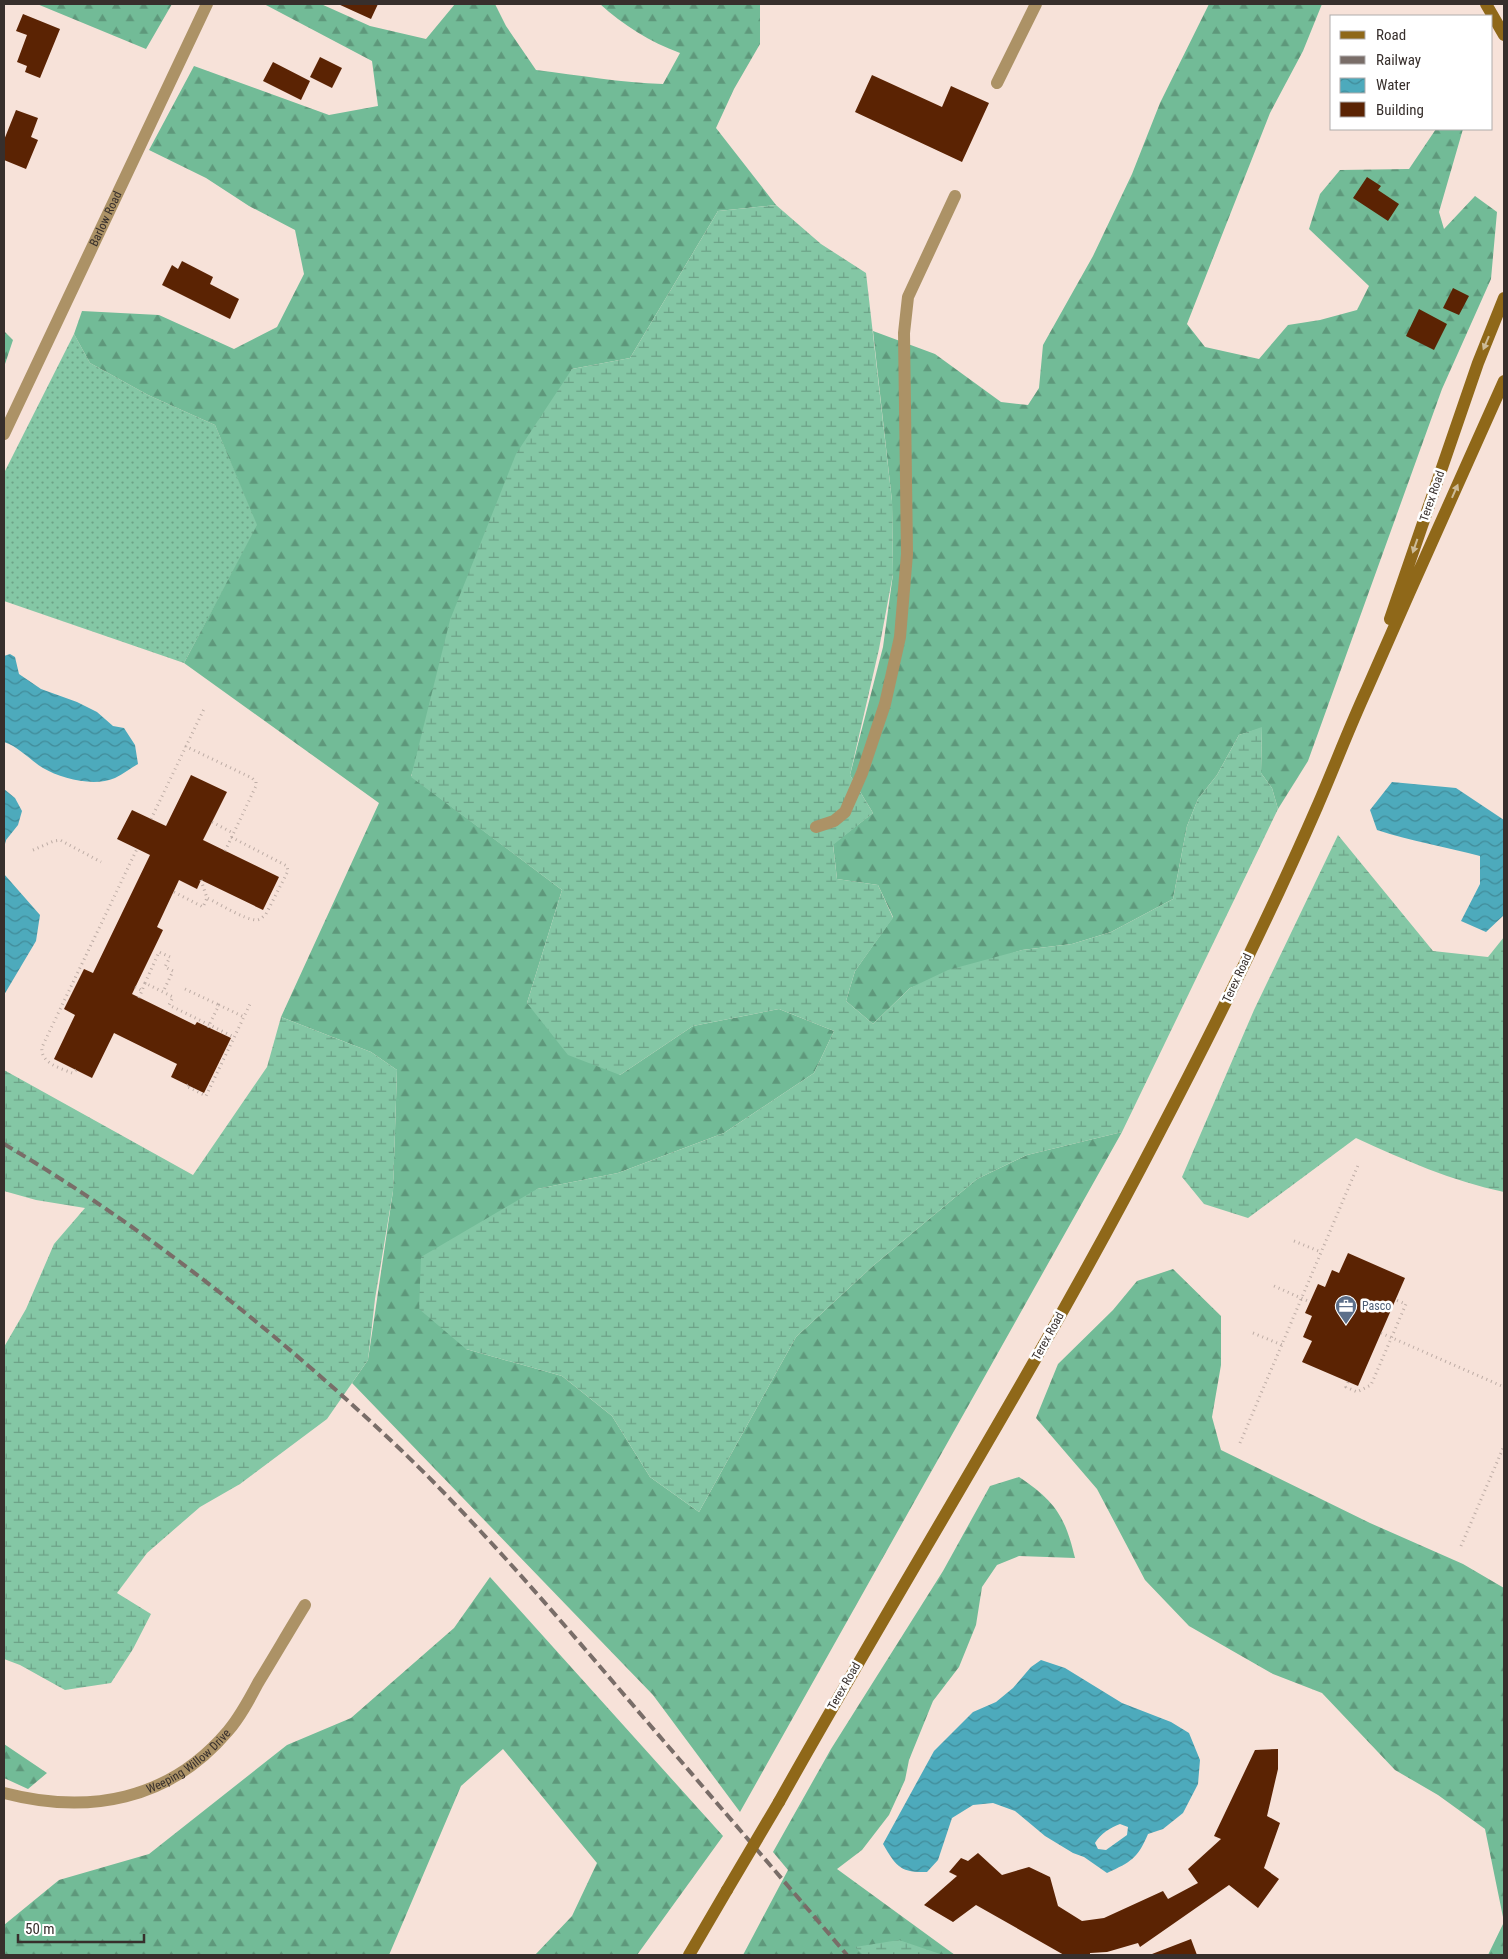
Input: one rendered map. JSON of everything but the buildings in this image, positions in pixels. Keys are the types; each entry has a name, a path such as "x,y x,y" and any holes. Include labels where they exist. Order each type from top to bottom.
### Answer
{"main road":[{"path":"1486,4 1492,15"},
{"path":"1493,16 1504,35"},
{"name":"Terex Road","path":"1364,695 1478,363 1504,298"},
{"name":"Terex Road","path":"689,1955 897,1595 1020,1388 1117,1214 1230,995 1316,810 1364,695 1504,381"}],"street":[{"name":"Barlow Road","path":"4,434 207,4"},
{"path":"998,83 1036,4"},
{"path":"816,827 834,821 845,812 862,773 887,694 900,636 908,554 904,342 908,297 955,196"},
{"name":"Weeping Willow Drive","path":"4,1793 31,1800 91,1803 144,1792 187,1768 206,1754 228,1730 246,1705 305,1605"}],"path":[{"path":"151,819 204,709"},
{"path":"185,746 252,778 256,782 256,786 225,851"},
{"path":"212,822 233,833"},
{"path":"201,880 208,898 256,920 266,914 288,871 287,866 231,837"},
{"path":"33,850 60,840 101,862"},
{"path":"76,1070 72,1073 44,1058 42,1047 137,849"},
{"path":"174,892 203,907 208,898"},
{"path":"139,998 159,952 170,957 164,967 173,971 163,992"},
{"path":"145,983 173,997 169,1005 234,1037"},
{"path":"136,987 141,990"},
{"path":"185,988 244,1017"},
{"path":"188,1085 186,1086 206,1096 251,1002"},
{"path":"209,1026 219,1004"},
{"path":"1240,1443 1360,1163"},
{"path":"1294,1241 1321,1252"},
{"path":"1274,1286 1310,1302"},
{"path":"1348,1382 1346,1387 1357,1392 1371,1385 1406,1304 1396,1300"},
{"path":"1254,1333 1282,1345"},
{"path":"1381,1333 1504,1387"},
{"path":"1461,1546 1504,1446"}],"green space":[{"path":"37,4 172,4 146,49"},
{"path":"264,4 321,4 370,26 426,39 455,4 495,4 506,26 536,70 663,84 680,53 658,44 637,32 600,4 760,4 760,44 734,89 716,128 776,205 718,211 630,358 572,369 411,776 562,890 527,1003 620,1075 693,1026 779,1009 834,1031 814,1073 724,1133 618,1173 537,1189 466,1349 562,1376 612,1416 650,1477 699,1512 796,1337 874,1265 977,1179 1027,1155 1122,1132 740,1812 653,1695 352,1383 368,1360 393,1191 397,1070 371,1052 281,1017 379,803 184,663 257,525 215,425 148,395 90,363 74,334 82,311 159,315 234,349 277,327 304,274 295,230 249,206 206,178 149,150 194,66 329,115 378,106 372,61"},
{"path":"1209,4 1322,4 1303,51 1270,113 1187,324 1205,347 1259,359 1288,325 1320,320 1357,310 1369,286 1309,229 1320,194 1340,170 1409,169 1435,130 1463,130 1439,212 1444,229 1475,196 1497,212 1491,279 1442,389 1308,761 1278,809 1272,788 1261,773 1262,728 1239,735 1217,775 1198,799 1187,826 1173,899 1111,932 1072,944 1022,950 910,988 873,1024 846,1001 855,971 893,917 878,885 837,879 833,844 873,813 850,775 883,647 893,574 892,501 873,331 935,354 1001,402 1028,405 1039,388 1043,345 1093,256 1132,174 1160,103"},
{"path":"776,205 821,244 866,273 892,501 893,574 879,649 850,775 873,813 833,845 837,879 878,885 893,918 855,971 846,1001 873,1024 910,988 948,970 1022,950 1072,944 1111,932 1173,899 1187,826 1198,799 1217,775 1239,735 1262,727 1261,773 1272,788 1278,809 1122,1132 1027,1155 977,1179 874,1265 796,1337 699,1512 650,1477 612,1416 562,1376 466,1349 419,1309 421,1257 537,1189 618,1173 724,1133 814,1073 834,1031 779,1009 693,1026 620,1075 568,1055 527,1003 562,890 411,777 450,620 516,454 572,369 630,358 718,211"},
{"path":"4,331 13,340 4,367"},
{"path":"74,334 90,363 148,395 215,425 258,525 184,663 4,601 4,473"},
{"path":"1338,835 1433,951 1488,957 1504,937 1504,1192 1447,1176 1356,1138 1248,1218 1204,1204 1182,1177 1254,1010"},
{"path":"281,1017 371,1052 397,1070 393,1191 375,1299 368,1360 327,1419 240,1484 200,1507 147,1553 117,1593 151,1614 133,1649 111,1683 65,1690 20,1665 4,1659 4,1347 26,1309 54,1244 85,1208 36,1200 4,1191 4,1070 193,1175 267,1067"},
{"path":"1173,1269 1221,1316 1221,1365 1212,1417 1221,1450 1370,1523 1463,1564 1504,1588 1504,1922 1485,1829 1438,1795 1395,1770 1322,1693 1273,1674 1189,1626 1145,1580 1097,1489 1036,1418 1058,1364 1113,1310 1137,1281"},
{"path":"1019,1477 1042,1494 1057,1511 1067,1531 1075,1558 1019,1556 997,1565 982,1587 976,1625 959,1667 933,1701 909,1760 905,1780 889,1815 862,1850 837,1869 955,1955 743,1955 788,1870 773,1852 831,1749 943,1571 990,1486"},
{"path":"490,1577 723,1836 637,1955 535,1955 572,1916 597,1863 503,1749 461,1786 389,1955 4,1955 4,1925 59,1880 149,1854 287,1745 351,1718 454,1628"},
{"path":"4,1744 47,1773 28,1789 4,1778"},
{"path":"1504,1922 1504,1955 1488,1955"},
{"path":"899,1940 943,1955 863,1955 855,1947"}],"water":[{"path":"10,654 15,657 19,674 41,689 77,702 97,712 113,726 124,728 135,745 138,764 107,781 88,782 51,772 20,750 4,742 4,656"},
{"path":"1392,782 1456,788 1504,820 1504,915 1486,932 1461,921 1480,884 1480,856 1377,830 1370,810"},
{"path":"4,789 15,798 22,811 18,825 6,840 4,848"},
{"path":"4,874 40,915 36,941 4,995"},
{"path":"1041,1660 1065,1668 1122,1703 1171,1722 1189,1733 1200,1760 1198,1784 1183,1813 1163,1829 1148,1834 1141,1849 1133,1858 1107,1873 1084,1857 1073,1853 1045,1836 1015,1811 993,1803 973,1805 952,1818 938,1860 927,1872 911,1871 900,1867 883,1844 934,1751 973,1712 996,1702 1013,1688 1031,1667","holes":["1120,1824 1128,1827 1127,1835 1106,1850 1098,1849 1095,1843 1106,1831"]}],"railway":[{"path":"4,1144 110,1212 211,1286 308,1366 401,1450 486,1537 541,1598 847,1955"}],"place":[{"name":"Pasco","path":"1346,1325"}]}
